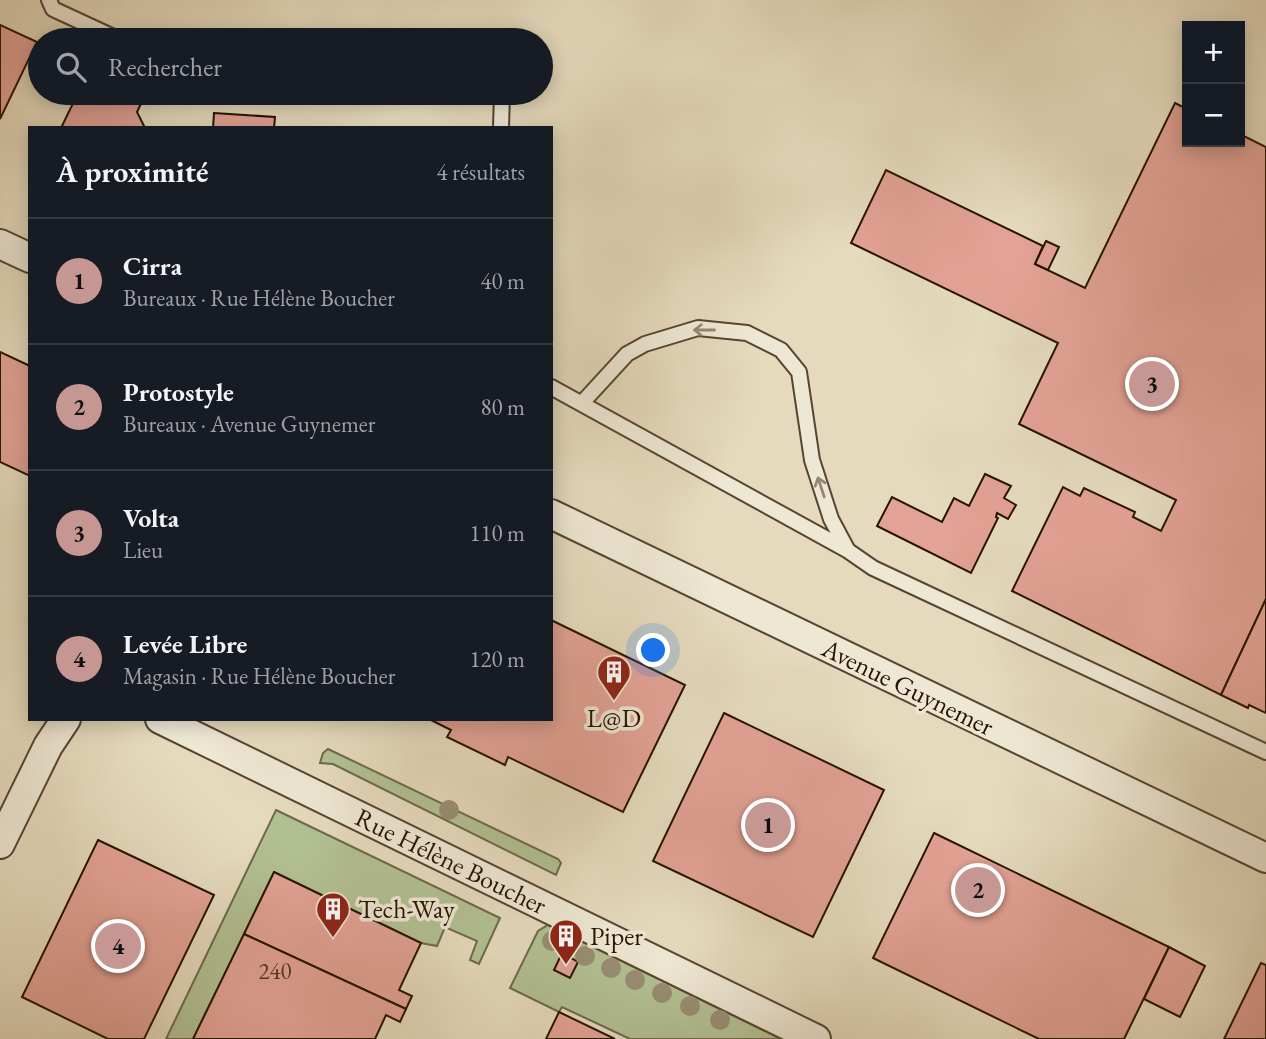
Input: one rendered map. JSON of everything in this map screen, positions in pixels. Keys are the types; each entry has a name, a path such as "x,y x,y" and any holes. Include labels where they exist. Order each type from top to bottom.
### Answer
{"street":[{"path":"0,244 28,257"},
{"name":"Avenue Guynemer","path":"553,515 1266,858"},
{"path":"0,844 48,746 65,721"},
{"name":"Rue Hélène Boucher","path":"164,721 816,1039"}],"lane":[{"path":"49,0 53,9 94,28"},
{"path":"501,126 502,105"},
{"path":"582,403 627,354 645,344 698,328 747,333 781,350 799,372 812,460 831,519 847,550"},
{"path":"553,388 847,550 873,568 1266,752"}],"green space":[{"path":"328,749 558,859 561,863 556,875 333,764 320,763 323,753"},
{"path":"276,810 500,918 479,964 470,960 477,941 445,927 437,946 421,943 274,872 193,1039 166,1039"},
{"path":"548,925 781,1039 630,1039 562,1007 559,1012 510,988 538,931"}],"building":[{"path":"0,25 28,38 28,61 0,119"},
{"path":"1175,103 1182,106 1182,147 1245,147 1245,136 1266,147 1266,599 1221,695 1012,591 1063,487 1080,496 1084,488 1135,512 1133,517 1161,531 1176,500 1019,424 1058,343 851,243 886,170 1043,246 1035,264 1085,288"},
{"path":"72,105 140,105 137,112 144,126 62,126"},
{"path":"214,113 275,117 274,126 213,126"},
{"path":"1046,241 1059,247 1048,270 1035,264"},
{"path":"0,352 28,365 28,475 0,462"},
{"path":"985,474 1011,486 1004,498 1016,505 1008,519 997,513 998,518 971,573 877,526 892,497 942,522 954,498 969,506"},
{"path":"1266,599 1266,713 1221,695"},
{"name":"L@D","path":"553,621 685,685 623,812 508,757 505,765 447,737 451,730 433,721 553,721"},
{"path":"724,713 884,790 813,937 653,861"},
{"path":"934,833 1169,947 1124,1039 1039,1039 873,958"},
{"path":"98,840 214,895 144,1039 108,1039 22,997"},
{"name":"Tech-Way","path":"274,872 421,943 399,990 412,996 406,1009 244,934"},
{"path":"244,934 406,1009 400,1022 386,1015 375,1039 193,1039"},
{"path":"1169,947 1205,966 1180,1017 1144,999"},
{"name":"Piper","path":"562,953 578,962 570,978 554,970"},
{"path":"1261,963 1266,965 1266,1039 1224,1039"},
{"path":"559,1012 615,1039 546,1039"}],"place":[{"name":"Volta","path":"1152,384"},
{"name":"L@D","path":"614,702"},
{"name":"Cirra","path":"768,825"},
{"name":"Protostyle","path":"978,890"},
{"name":"Tech-Way","path":"333,939"},
{"name":"Levée Libre","path":"118,946"},
{"name":"Piper","path":"566,966"}]}
